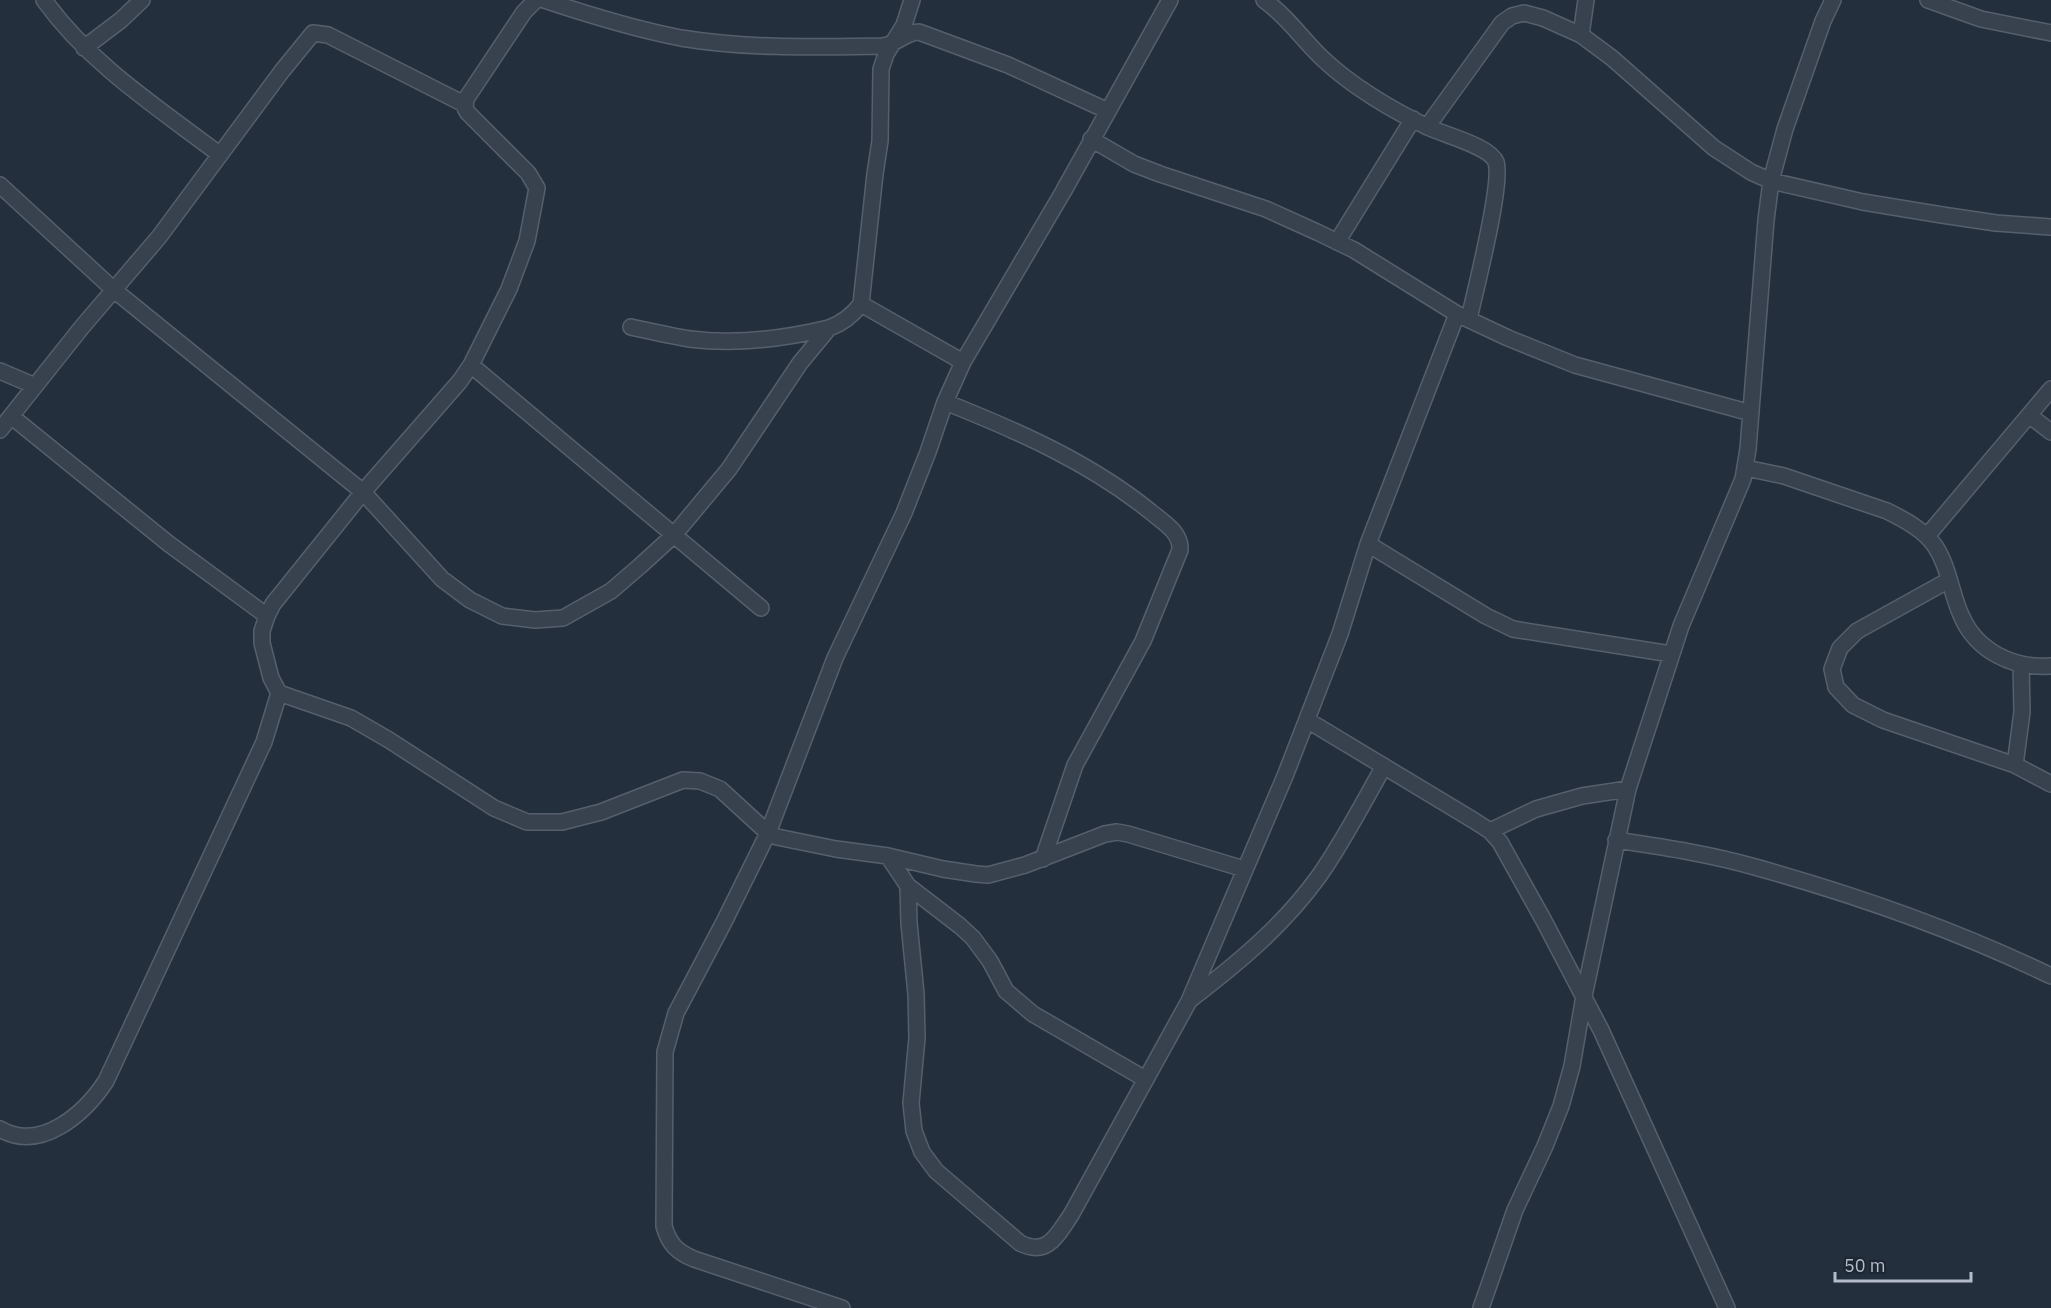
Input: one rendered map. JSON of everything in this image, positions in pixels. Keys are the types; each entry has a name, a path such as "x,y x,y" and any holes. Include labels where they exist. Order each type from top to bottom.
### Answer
{"street":[{"path":"44,0 84,48 119,79 219,154"},
{"path":"84,48 121,20 142,0"},
{"path":"464,104 524,12 536,0"},
{"path":"544,0 613,23 684,38 744,44 817,47 884,46 893,44 908,34 919,32 1008,65 1107,111"},
{"path":"631,327 688,338 720,341 758,340 829,328 851,316 861,304 874,174 880,141 881,69 886,54 904,25 912,0"},
{"path":"842,1308 684,1255 674,1249 667,1239 664,1226 665,1052 676,1013 768,833 835,658 904,513 945,402 963,362 1063,192 1091,139 1160,22 1170,0"},
{"path":"908,886 917,1038 910,1103 914,1131 922,1152 936,1171 1020,1243 1031,1248 1049,1245 1071,1215 1189,1001 1285,776 1340,634 1368,544 1463,316 1493,204 1496,162 1484,150 1427,127 1377,98 1324,60 1280,13 1264,0"},
{"path":"1581,35 1586,0"},
{"path":"1481,1308 1515,1210 1561,1106 1572,1066 1584,996 1628,789 1681,626 1746,468 1766,220 1772,181 1785,129 1823,21 1833,0"},
{"path":"1928,0 1981,19 2051,33"},
{"path":"1427,127 1493,34 1512,16 1524,13 1543,18 1581,35 1612,58 1713,148 1750,172 1772,181 1874,204 1996,223 2051,227"},
{"path":"0,430 159,237 219,154 313,33 328,35 464,104 468,113 528,173 537,188 526,241 512,279 471,365 460,381 363,492 273,604 267,616 262,631 264,654 279,693 264,742 106,1081 85,1109 60,1127 43,1134 28,1136 8,1134 0,1129"},
{"path":"1338,242 1413,119"},
{"path":"1091,139 1134,164 1196,188 1266,209 1338,242 1463,316 1508,338 1575,364 1751,413"},
{"path":"0,184 114,290 363,492 442,579 470,600 502,616 535,620 563,618 611,591 674,535 729,469 800,363 829,328"},
{"path":"861,304 963,362"},
{"path":"471,365 761,608"},
{"path":"0,371 35,386"},
{"path":"1927,536 2051,389"},
{"path":"945,402 1013,430 1069,457 1144,506 1174,531 1180,544 1180,550 1143,641 1075,765 1043,859"},
{"path":"2029,415 2051,432"},
{"path":"11,416 169,544 267,616"},
{"path":"1746,468 1784,476 1887,511 1903,519 1927,536 1936,548 1961,616 1976,641 1997,656 2021,664 2051,666"},
{"path":"1368,544 1486,616 1513,629 1671,654"},
{"path":"1949,580 1857,631 1840,648 1832,669 1836,687 1854,705 1883,720 2015,765 2051,784"},
{"path":"2015,765 2022,712 2021,664"},
{"path":"279,693 351,718 494,808 527,822 562,822 601,812 683,780 700,781 720,789 768,833 777,837 836,849 888,856 943,869 988,874 1043,859 1105,834 1117,832 1244,869"},
{"path":"1307,720 1490,831 1507,852 1584,996 1640,1112 1727,1308"},
{"path":"1189,1001 1252,950 1306,892 1336,851 1384,766"},
{"path":"1490,831 1536,809 1582,796 1628,789"},
{"path":"1616,840 1676,849 1754,867 1881,906 1993,948 2051,976"},
{"path":"888,856 908,886 973,938 990,961 1006,991 1016,1001 1033,1014 1145,1079"}]}
